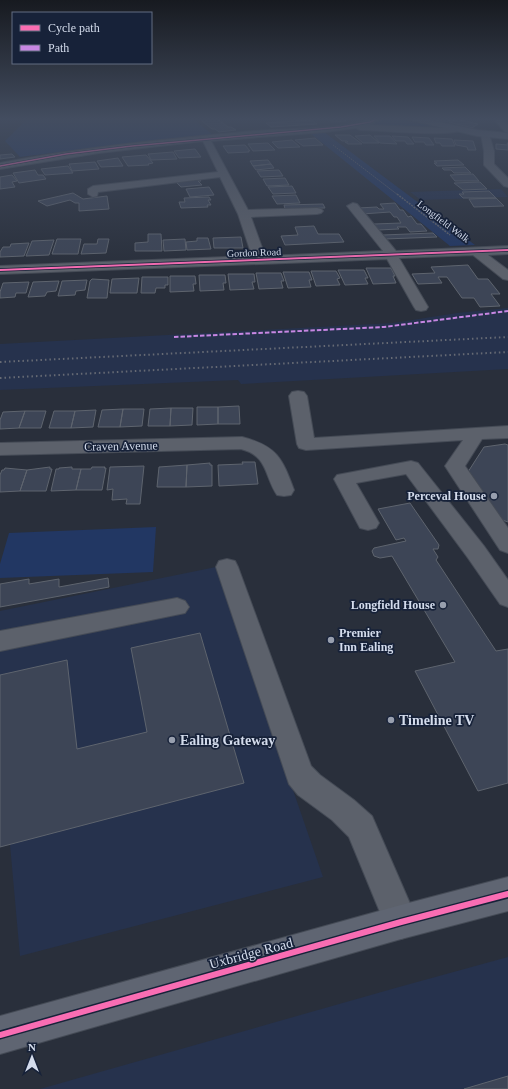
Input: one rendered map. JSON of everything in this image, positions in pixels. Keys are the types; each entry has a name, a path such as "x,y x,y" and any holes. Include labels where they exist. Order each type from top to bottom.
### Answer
{"main road":[{"name":"Uxbridge Road","path":"0,1035 401,922 508,894"}],"street":[{"path":"221,169 244,214 260,260"},
{"path":"493,169 508,184"},
{"path":"93,194 93,189 224,174"},
{"path":"353,206 392,255 421,307"},
{"path":"244,214 317,211"},
{"name":"Gordon Road","path":"0,270 508,250"},
{"path":"475,252 508,276"},
{"path":"298,396 306,444 508,432"},
{"path":"476,434 455,466 508,545"},
{"name":"Craven Avenue","path":"0,449 242,443 250,445 265,453 274,463 284,490"},
{"path":"368,523 344,479 411,467 476,552 508,598"},
{"path":"227,567 299,774 309,785 343,810 361,827 401,922"},
{"path":"0,641 178,607"}],"shaded area":[{"path":"354,169 373,169 475,245 450,246"},
{"path":"501,189 508,197 421,200 410,192"},
{"path":"508,308 508,369 241,384 238,380 0,390 0,344 393,323 457,313"},
{"path":"156,527 153,572 0,578 0,564 9,533"},
{"path":"216,567 323,877 20,956 0,733 0,611"},
{"path":"508,957 508,1089 40,1089 399,987"}],"building":[{"path":"41,169 70,169 73,173 45,175"},
{"path":"71,169 99,169 72,171"},
{"path":"443,169 467,169 471,173 454,173 451,170"},
{"path":"35,170 38,175 43,175 46,179 19,183 13,173"},
{"path":"279,170 283,176 261,177 257,171"},
{"path":"473,174 479,181 455,181 450,175"},
{"path":"12,175 17,181 12,182 15,187 0,189 0,177"},
{"path":"198,178 201,181 198,181 202,185 181,187 175,181"},
{"path":"285,178 289,185 267,186 263,179"},
{"path":"480,182 487,189 463,190 454,183"},
{"path":"292,186 296,193 273,194 268,187"},
{"path":"209,187 214,195 190,197 186,189"},
{"path":"489,191 496,198 463,198 459,194 464,194 462,192"},
{"path":"73,193 83,199 107,196 109,209 79,211 79,203 75,203 70,200 47,206 38,201"},
{"path":"296,195 300,203 277,204 272,196"},
{"path":"209,197 211,200 208,200 211,205 207,205 208,207 181,208 179,202 185,202 184,198"},
{"path":"496,198 504,206 474,207 469,199"},
{"path":"395,203 408,217 411,216 417,224 421,224 427,231 410,232 406,227 397,227 399,229 378,230 374,224 401,223 397,217 394,217 390,212 362,214 358,208 377,207 379,209 384,209 380,204"},
{"path":"323,204 325,208 285,209 284,205"},
{"path":"314,226 318,234 339,234 344,242 285,245 281,236 298,235 295,227"},
{"path":"433,233 437,237 385,239 383,235"},
{"path":"148,234 161,234 162,251 135,251 135,243 148,242"},
{"path":"241,237 243,248 214,248 213,238"},
{"path":"197,238 208,238 211,249 187,250 186,242 197,241"},
{"path":"57,239 81,239 78,254 52,254"},
{"path":"98,239 109,239 106,253 81,254 84,244 97,244"},
{"path":"185,239 186,250 164,251 163,240"},
{"path":"54,240 49,255 26,256 32,241"},
{"path":"29,243 24,256 0,257 0,252 3,247 10,247 11,244"},
{"path":"468,265 478,279 488,279 500,294 491,294 500,306 480,307 474,298 462,298 447,277 438,277 442,283 418,284 412,274 435,273 431,267"},
{"path":"366,268 391,268 395,276 393,276 396,283 373,284"},
{"path":"338,270 364,270 368,278 365,278 368,284 345,285"},
{"path":"311,271 336,271 340,278 337,279 340,285 316,286"},
{"path":"283,272 309,272 312,280 309,280 311,287 288,288"},
{"path":"256,273 281,273 284,281 281,281 283,288 259,289"},
{"path":"228,274 254,274 255,282 252,282 254,289 230,290"},
{"path":"199,275 225,275 226,283 223,283 224,290 200,291"},
{"path":"170,276 195,276 196,284 193,284 194,291 170,292"},
{"path":"142,277 168,277 168,285 165,285 165,288 156,288 155,293 141,293"},
{"path":"139,278 137,293 110,293 112,279"},
{"path":"92,279 109,280 107,298 87,298 90,281"},
{"path":"87,280 85,290 76,291 75,295 58,296 62,281"},
{"path":"59,281 56,291 47,292 45,296 28,297 33,282"},
{"path":"29,282 26,293 16,293 15,297 0,298 3,283"},
{"path":"239,406 240,424 218,424 218,407"},
{"path":"197,407 218,407 218,424 197,425"},
{"path":"171,408 170,426 148,426 150,409"},
{"path":"171,408 193,408 192,425 170,426"},
{"path":"123,409 120,427 98,427 102,410"},
{"path":"123,409 144,409 142,426 120,427"},
{"path":"96,410 93,427 71,428 75,411"},
{"path":"25,411 19,428 0,429 0,420 3,412"},
{"path":"25,411 46,411 41,428 19,428"},
{"path":"54,411 75,411 71,428 49,428"},
{"name":"Perceval House","path":"505,444 508,445 508,522 494,517 466,475 484,447"},
{"path":"242,462 255,462 258,484 219,486 218,465 243,464"},
{"path":"210,463 210,465 212,465 212,486 186,487 187,465"},
{"path":"187,465 186,487 157,487 159,467"},
{"path":"144,466 140,504 126,504 127,499 112,500 113,489 107,490 110,467"},
{"path":"50,467 50,469 52,469 46,491 20,491 27,470"},
{"path":"72,467 72,469 81,469 76,490 51,491 56,469"},
{"path":"92,467 106,468 102,490 76,490 81,469 91,469"},
{"path":"5,468 27,470 20,491 0,492 0,475 2,470"},
{"name":"Longfield House","path":"410,503 439,545 438,549 433,549 438,557 436,560 496,651 508,649 508,783 478,791 415,671 455,662 392,556 380,558 374,556 372,551 374,548 406,541 404,538 396,540 378,509"},
{"path":"108,578 109,587 0,607 0,584 29,579 29,584 59,579 59,587"},
{"name":"Ealing Gateway","path":"200,633 244,783 0,847 0,675 67,660 77,749 147,732 131,648"},
{"path":"508,1076 508,1089 464,1089"}],"railway":[{"path":"0,362 508,337"},
{"path":"0,378 508,352"}],"marked path":[{"path":"174,337 384,327 508,311"}],"cycle path":[{"name":"Longfield Walk","path":"0,270 508,250"},
{"path":"0,1035 401,922 508,894"}],"place":[{"name":"Perceval House","path":"494,496"},
{"name":"Longfield House","path":"443,605"},
{"name":"Premier Inn Ealing","path":"331,640"},
{"name":"Timeline TV","path":"391,720"},
{"name":"Ealing Gateway","path":"172,740"}]}
